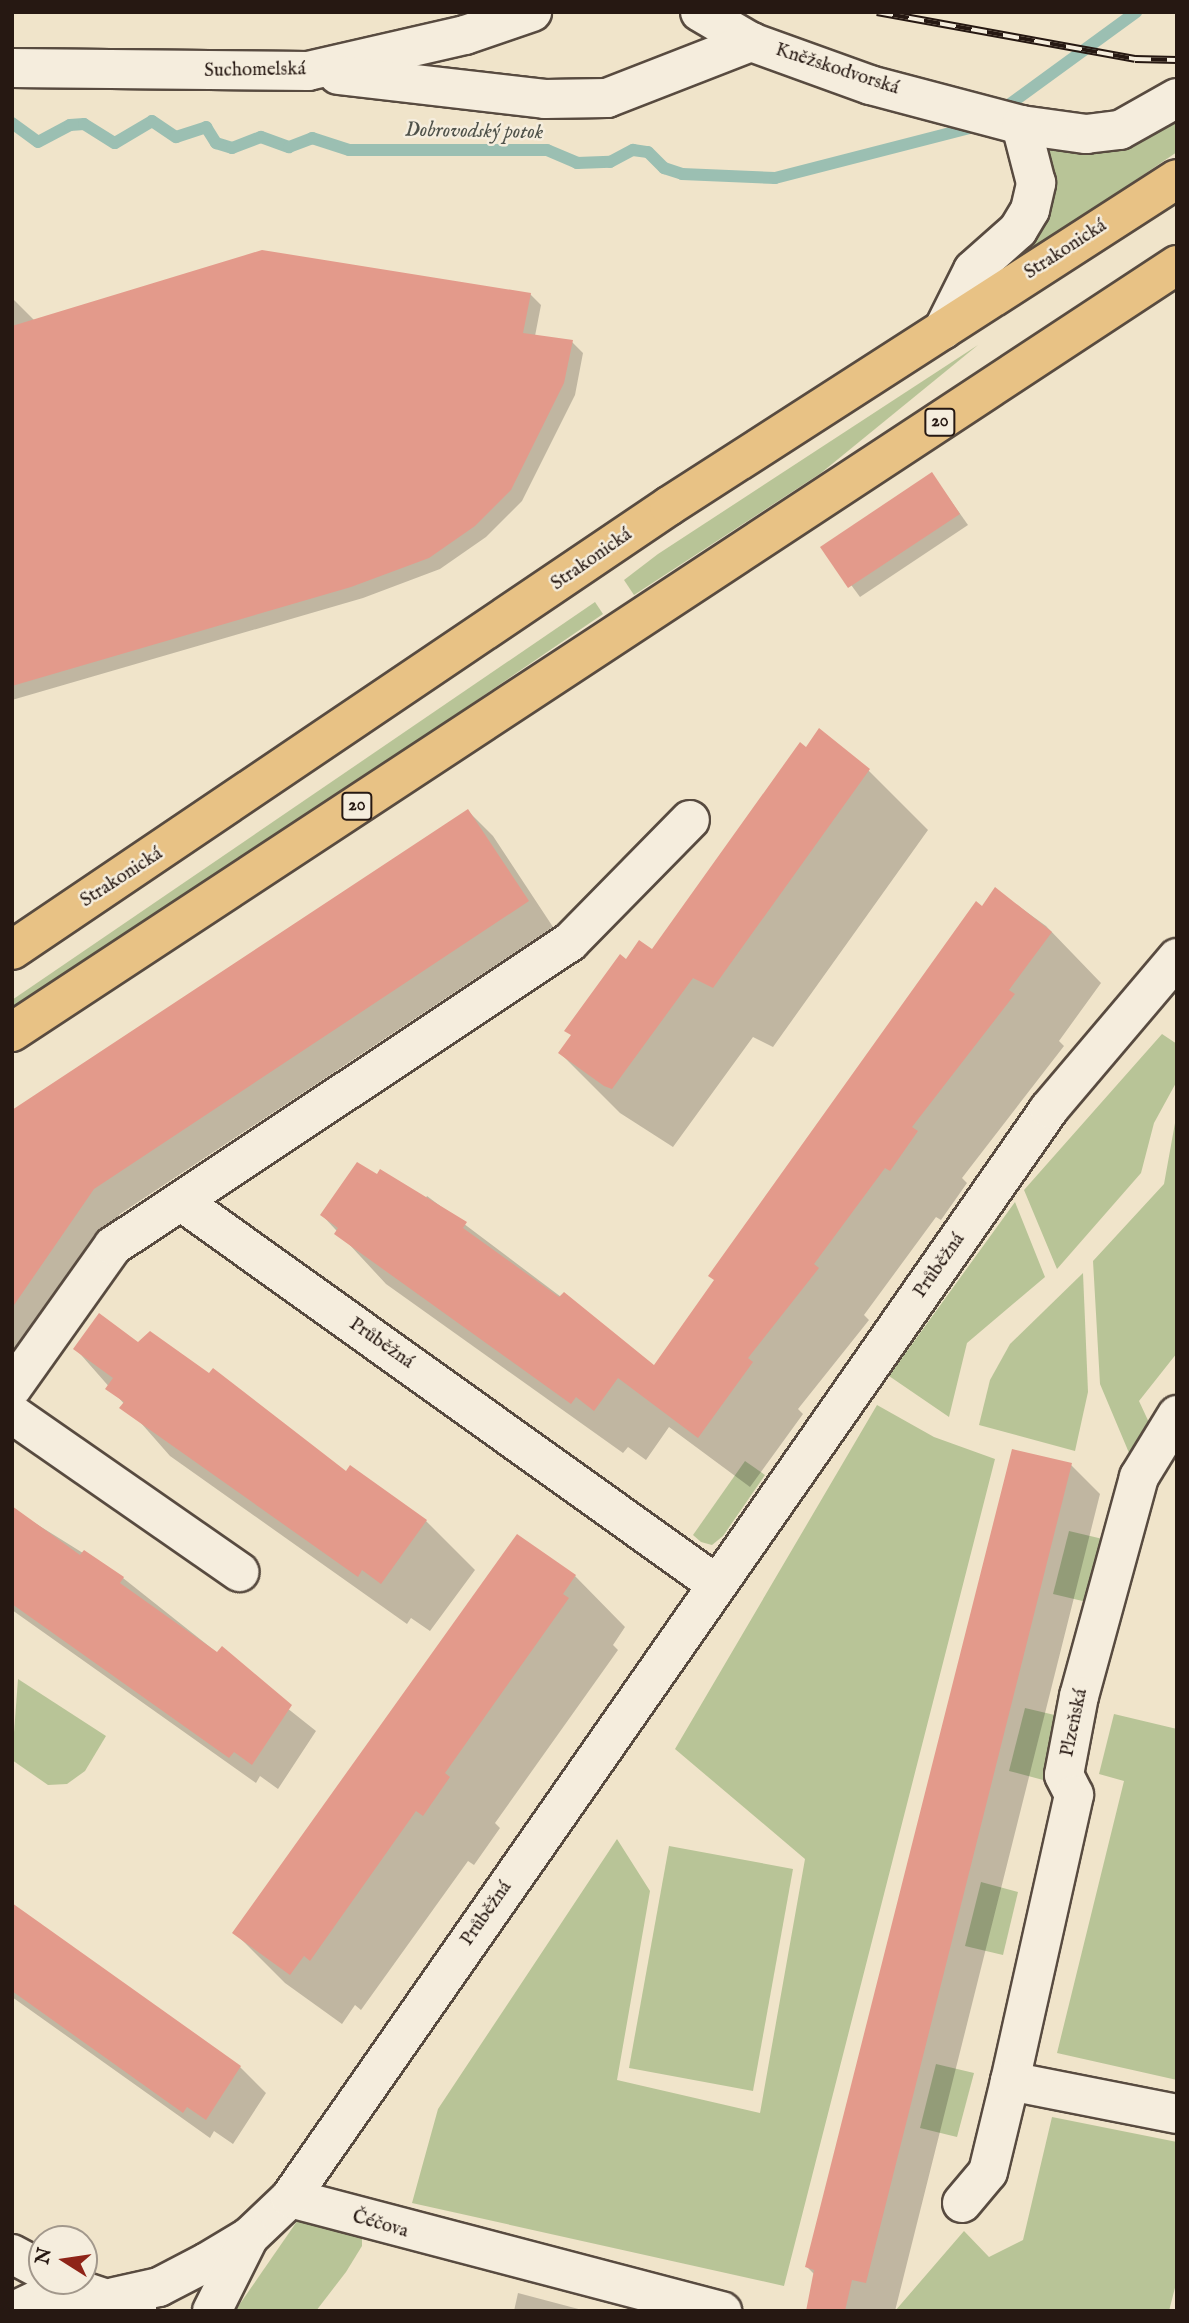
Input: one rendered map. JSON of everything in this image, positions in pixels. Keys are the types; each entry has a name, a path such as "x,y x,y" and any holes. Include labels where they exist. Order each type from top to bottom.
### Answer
{"main road":[{"name":"Strakonická","path":"12,950 669,506 1177,179"},
{"name":"20","path":"12,1032 1177,265"}],"street":[{"name":"Suchomelská","path":"12,68 308,71 532,12"},
{"name":"Kněžskodvorská","path":"700,12 751,42 1019,125 1086,134 1120,130 1177,98"},
{"path":"308,71 545,99 607,97 751,42"},
{"path":"943,330 973,270 1018,230 1030,210 1037,183 1019,125"},
{"path":"12,1388 113,1246 570,943 690,820"},
{"name":"Průběžná","path":"14,2311 52,2294 100,2295 159,2287 249,2237 290,2198 1049,1109 1177,958"},
{"name":"Průběžná","path":"182,1202 716,1584"},
{"path":"12,1414 239,1572"},
{"name":"Plzeňská","path":"962,2203 988,2172 1010,2081 1074,1795 1064,1775 1082,1684 1139,1477 1177,1415"},
{"path":"1010,2081 1177,2115"},
{"name":"Čéčova","path":"290,2198 470,2249 722,2311"},
{"name":"Průběžná","path":"212,2311 249,2237"},
{"path":"12,2254 28,2263"}],"green space":[{"path":"1177,116 1177,152 994,276 1046,148"},
{"path":"978,345 821,473 634,595 624,580 658,554"},
{"path":"595,602 603,614 12,1017 12,1000"},
{"path":"1162,1034 1177,1044 1177,1081 1154,1123 1141,1173 1057,1269 1024,1190"},
{"path":"1177,1112 1177,1353 1139,1401 1152,1429 1132,1460 1100,1384 1093,1261 1164,1184"},
{"path":"1015,1202 1045,1277 967,1343 949,1417 889,1376"},
{"path":"1083,1273 1088,1392 1075,1451 979,1425 990,1380 1010,1344"},
{"path":"877,1405 934,1437 995,1459 784,2286 412,2203 438,2109 617,1839 650,1891 617,2080 760,2113 805,1859 675,1749"},
{"path":"745,1461 765,1475 723,1536 712,1545 701,1542 693,1535"},
{"path":"1069,1531 1107,1540 1091,1603 1053,1594"},
{"path":"18,1679 106,1736 85,1771 67,1784 48,1785 12,1760"},
{"path":"1025,1708 1063,1717 1047,1781 1009,1771"},
{"path":"1114,1714 1177,1729 1177,2080 1057,2053 1124,1781 1099,1774"},
{"path":"669,1846 793,1869 753,2091 629,2068"},
{"path":"981,1882 1018,1892 1003,1955 965,1946"},
{"path":"936,2064 974,2073 957,2137 920,2128"},
{"path":"1052,2117 1177,2142 1177,2280 1169,2311 895,2311 964,2231 989,2257 1023,2240"},
{"path":"300,2217 362,2231 362,2246 346,2272 316,2311 235,2311"}],"building":[{"path":"262,250 531,293 523,333 573,340 564,383 511,490 475,526 429,558 351,587 12,686 12,326"},
{"path":"932,472 960,514 848,588 820,547"},
{"path":"819,728 870,769 713,988 693,978 612,1089 604,1086 558,1053 571,1035 564,1031 620,954 626,959 639,940 652,949 800,742 806,747"},
{"path":"468,809 529,901 94,1189 12,1308 12,1110"},
{"path":"995,887 1052,932 1009,990 1015,994 912,1127 918,1131 890,1171 885,1168 814,1264 819,1268 748,1358 753,1362 698,1438 618,1378 594,1411 576,1397 571,1404 334,1234 338,1228 320,1215 357,1162 377,1174 380,1169 467,1222 463,1228 559,1297 564,1292 654,1365 714,1280 708,1276 976,901 982,906"},
{"path":"99,1313 138,1342 150,1331 209,1373 213,1368 346,1471 350,1465 427,1520 381,1584 362,1570 358,1577 119,1408 124,1402 105,1389 113,1378 73,1349"},
{"path":"1012,1449 1072,1463 866,2283 852,2280 845,2311 806,2311 814,2270 805,2267"},
{"path":"12,1506 80,1555 84,1550 124,1577 120,1583 217,1652 222,1646 292,1705 252,1765 234,1752 229,1758 12,1604"},
{"path":"517,1534 576,1575 563,1594 569,1598 445,1773 450,1777 423,1816 416,1811 310,1961 304,1956 290,1975 232,1933"},
{"path":"12,1903 241,2066 206,2120 187,2107 183,2113 12,1991"}],"waterway":[{"name":"Dobrovodský potok","path":"999,112 1136,12"},
{"name":"Dobrovodský potok","path":"12,123 38,142 70,125 84,124 115,143 152,121 176,137 206,127 216,143 232,148 261,137 289,147 312,138 349,150 547,150 577,163 610,162 633,150 648,152 664,168 682,174 775,178 978,126"}],"railway":[{"path":"877,12 1135,59 1177,60"}]}
